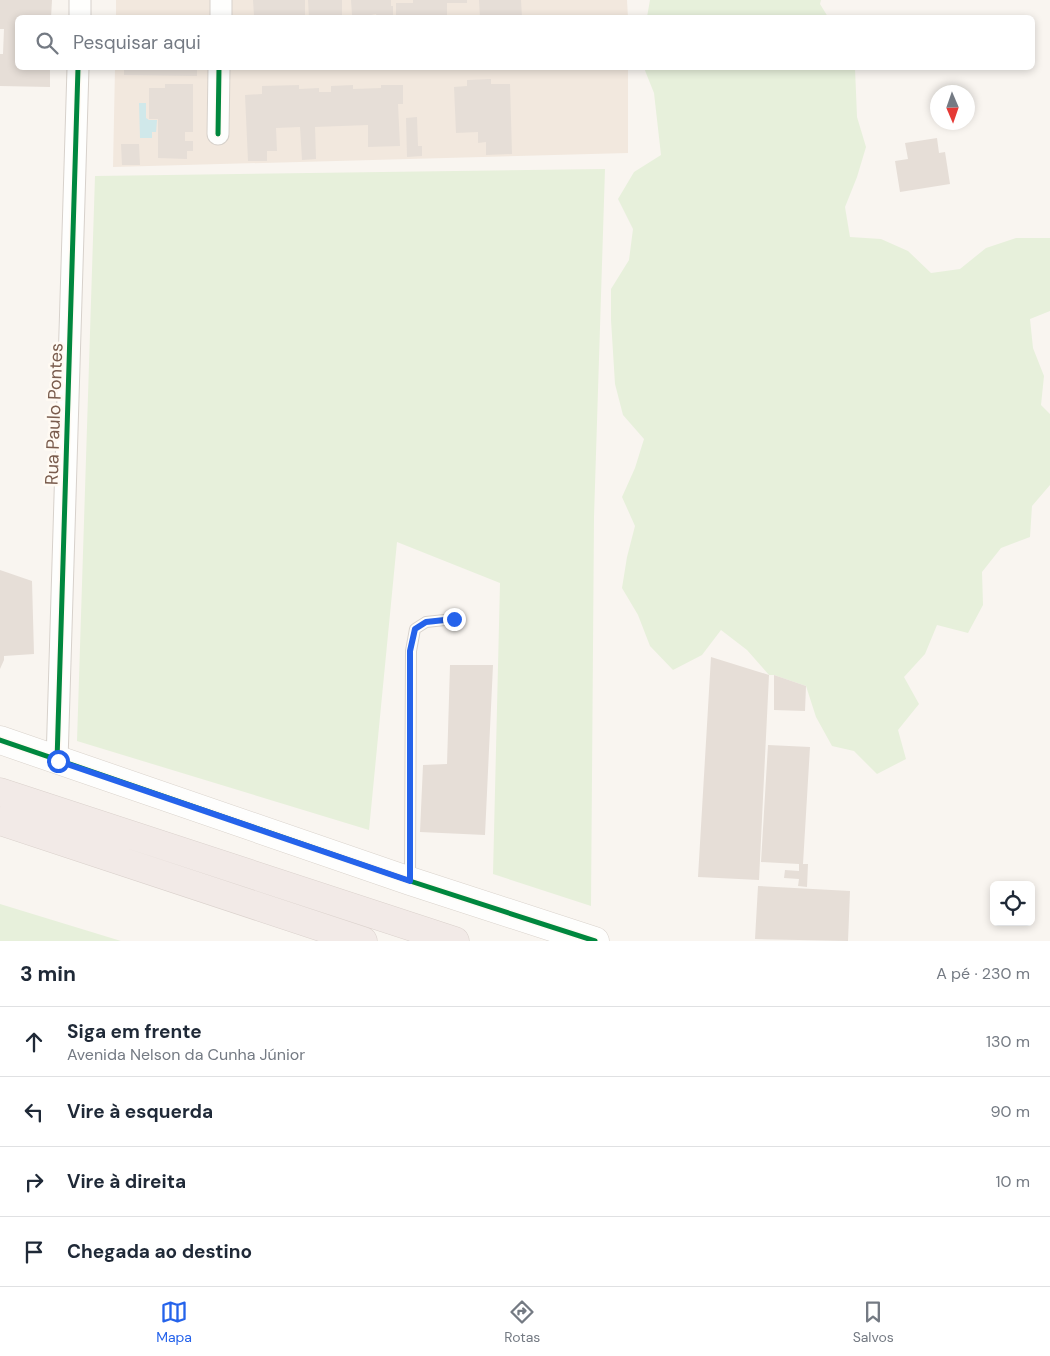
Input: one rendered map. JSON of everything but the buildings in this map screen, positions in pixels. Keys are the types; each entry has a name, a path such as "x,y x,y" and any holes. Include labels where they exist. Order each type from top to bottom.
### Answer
{"highway":[{"path":"0,792 455,941"},
{"path":"0,821 362,941"}],"street":[{"path":"80,0 80,15"},
{"path":"221,0 221,15"},
{"name":"Rua Paulo Pontes","path":"58,761 78,70"},
{"path":"218,134 219,70"},
{"path":"0,740 410,881 595,941"}],"lane":[{"path":"410,881 410,651 415,629 426,622 454,619"}],"shaded area":[{"path":"116,0 627,0 628,15 116,15"},
{"path":"115,70 628,70 628,153 113,167"}],"green space":[{"path":"650,0 821,0 820,4 827,15 647,15"},
{"path":"645,70 855,70 857,117 866,147 845,207 850,237 881,239 908,251 931,273 960,269 986,248 1016,238 1050,238 1050,311 1030,319 1033,348 1044,376 1041,405 1050,414 1050,485 1032,506 1030,537 1001,548 982,572 983,605 968,633 937,625 925,654 904,677 919,704 898,730 906,759 877,774 854,751 832,746 816,717 806,686 769,675 747,650 721,630 702,655 673,670 650,646 638,615 622,588 635,526 622,497 635,468 644,439 623,415 615,384 611,289 629,260 633,229 618,199 634,172 661,155 654,93"},
{"path":"605,169 594,517 591,906 493,874 500,583 397,542 369,830 77,741 95,176"},
{"path":"0,904 121,941 0,941"}],"water":[{"path":"139,103 146,103 146,118 157,120 156,132 152,132 152,138 140,138"}],"cycle path":[{"path":"57,761 78,70"},
{"path":"218,134 219,70"},
{"path":"0,740 410,881 595,941"}],"route":[{"path":"58,761 410,881 410,651 415,629 426,622 454,619"}]}
